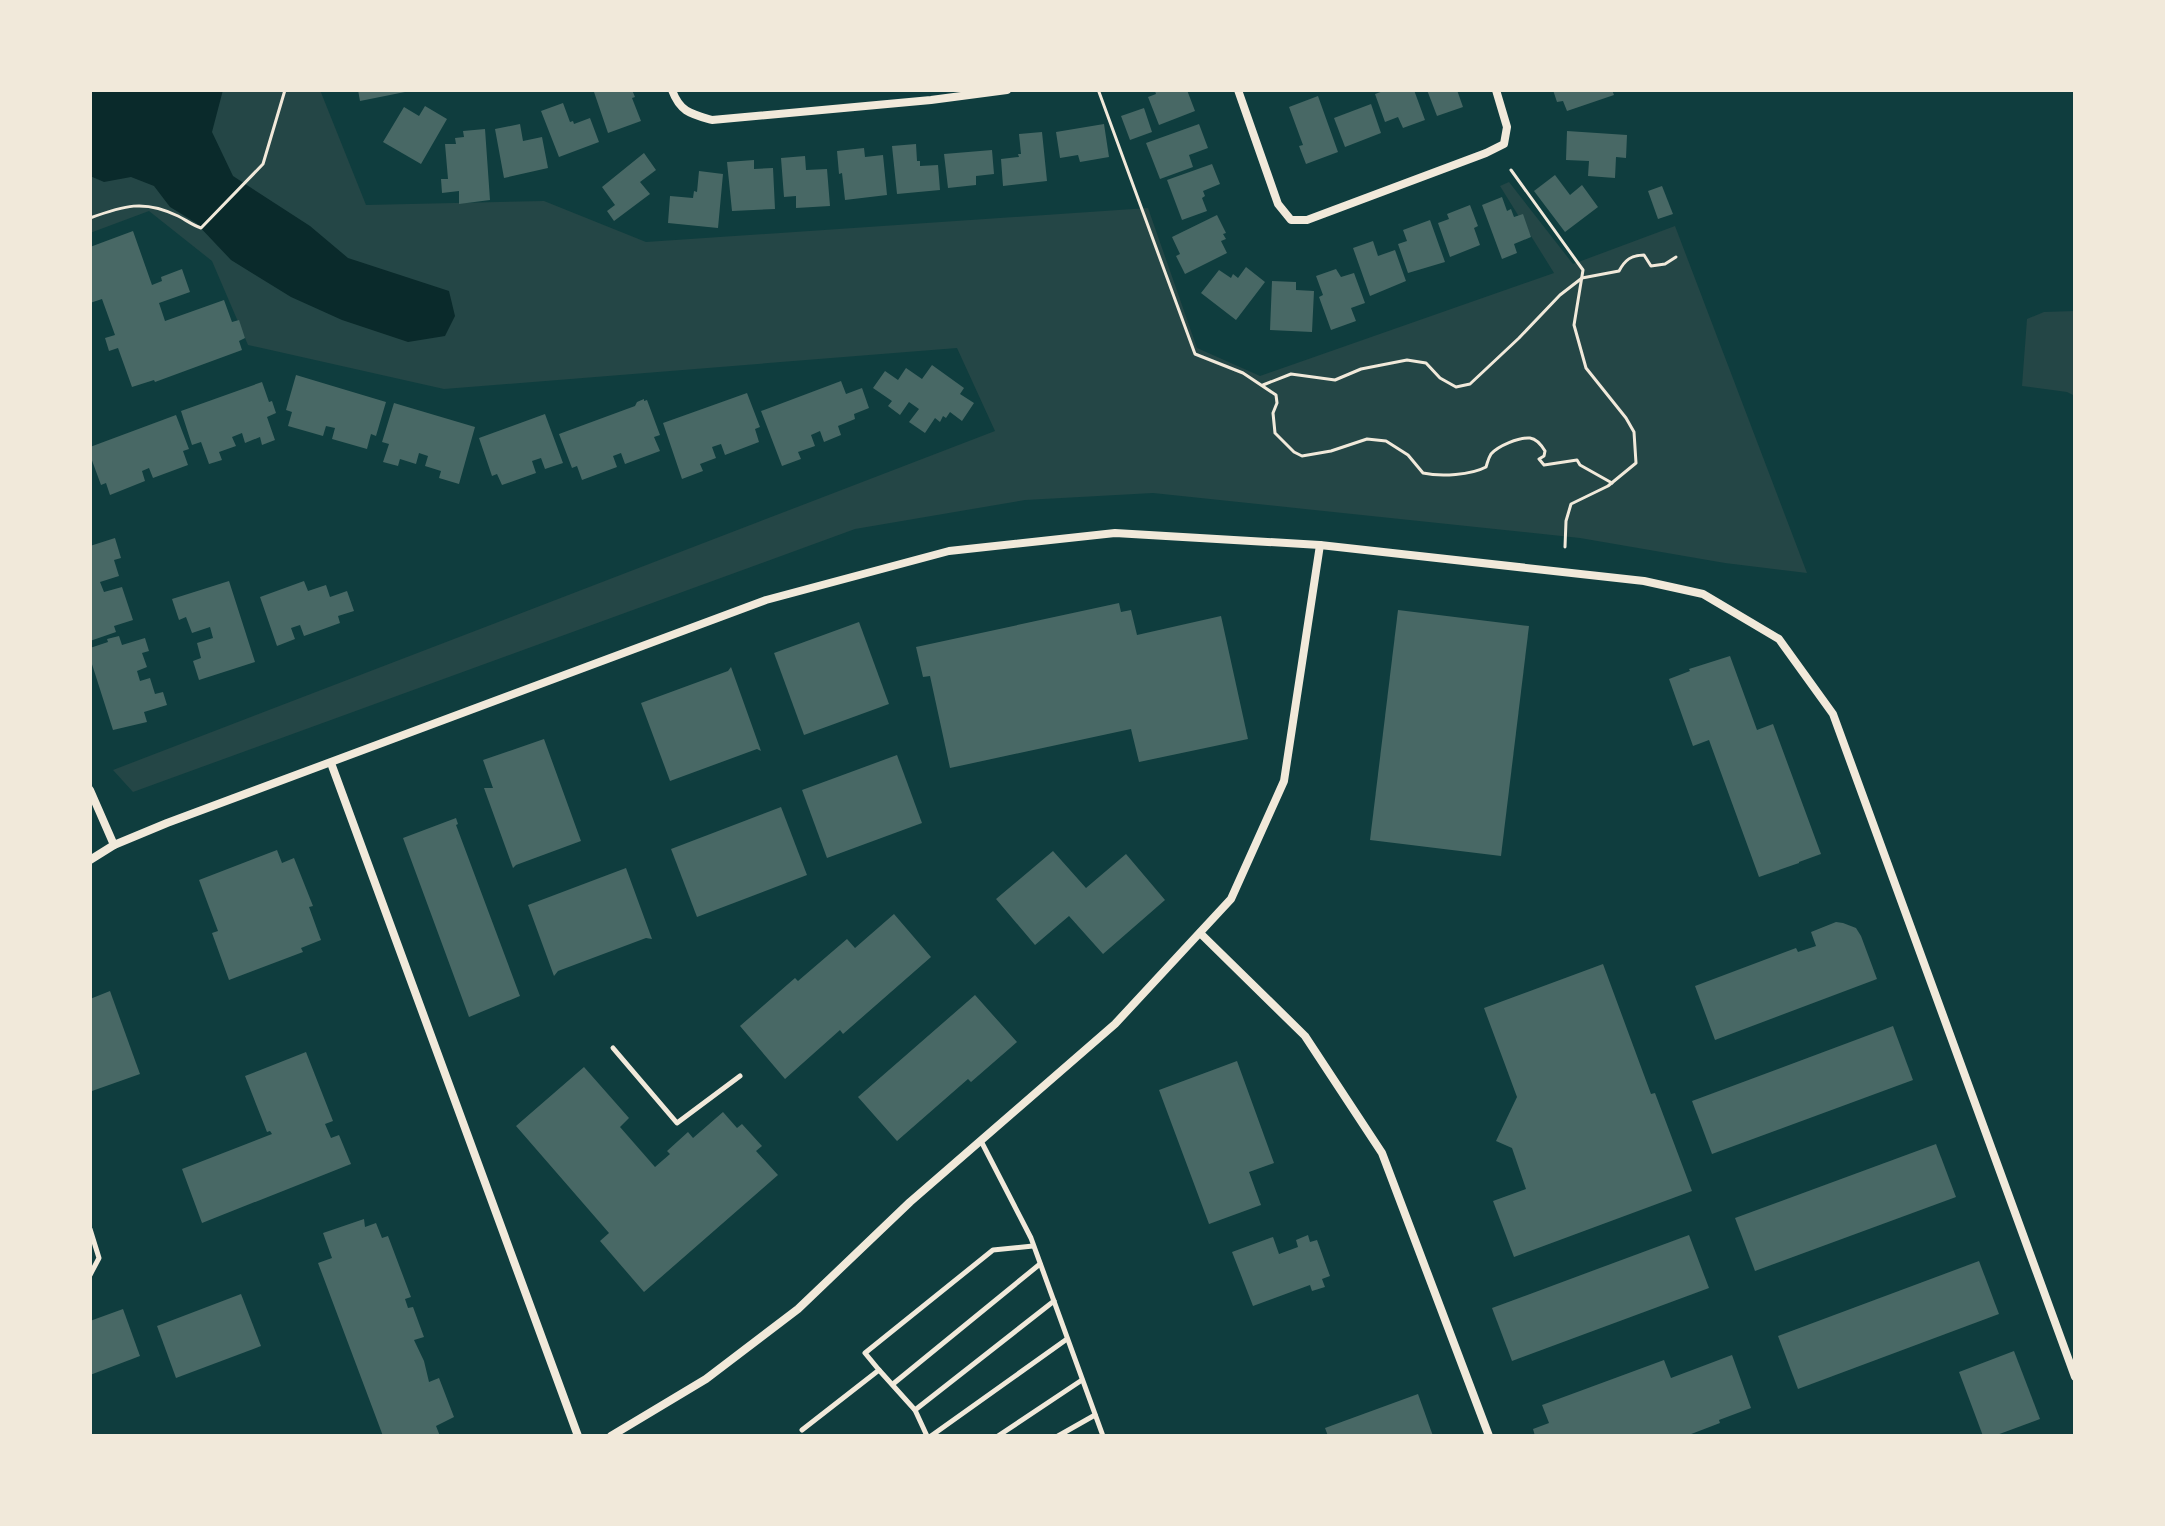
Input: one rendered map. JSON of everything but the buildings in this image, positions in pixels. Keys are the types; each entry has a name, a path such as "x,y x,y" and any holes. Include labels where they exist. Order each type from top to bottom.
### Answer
{"street":[{"path":"672,90 677,103 689,113 712,120 929,95 1007,90"},
{"path":"1238,90 1278,204 1291,220 1307,220 1504,144 1507,127 1496,90"},
{"path":"90,860 114,845 167,823 766,600 949,551 1115,533 1320,545 1644,581 1703,594 1779,639 1833,714 2075,1377"},
{"path":"611,1436 706,1379 798,1309 910,1202 1115,1024 1231,899 1284,781 1320,545"},
{"path":"331,763 578,1436"},
{"path":"90,790 114,845"},
{"path":"1200,933 1305,1036 1382,1153 1489,1436"}],"lane":[{"path":"613,1048 677,1123 740,1076"},
{"path":"981,1140 1033,1246 1103,1436"},
{"path":"90,1229 99,1258 90,1275"},
{"path":"1033,1246 993,1250 865,1353 915,1410 929,1436 1067,1339"},
{"path":"893,1384 1040,1264"},
{"path":"915,1410 1054,1301"},
{"path":"802,1430 879,1370"},
{"path":"998,1436 1082,1380"},
{"path":"1058,1436 1095,1415"}],"path":[{"path":"90,218 134,205 156,208 201,228 263,164 285,90"},
{"path":"1099,92 1195,354 1243,373 1276,395 1273,413 1275,433 1294,452 1302,456 1331,451 1367,439 1386,441 1408,455 1423,473 1447,476 1478,472 1486,467 1489,456 1497,450 1530,438 1540,443 1545,451 1539,459 1544,465 1577,460 1610,484"},
{"path":"1511,170 1583,270 1574,325 1586,368 1634,432 1636,463 1610,484 1571,504 1566,521 1565,547"},
{"path":"1263,385 1291,374 1335,380 1361,369 1407,360 1426,363 1440,378 1456,387 1470,384 1560,295 1582,278 1619,271 1623,262 1634,255 1644,255 1651,266 1665,264 1676,257"}],"shaded area":[{"path":"90,90 320,90 366,205 544,201 646,242 1148,208 1197,348 1260,376 1554,273 1500,186 1509,182 1573,264 1675,226 1807,573 1725,563 1580,538 1153,493 1025,500 855,529 133,792 113,770 995,431 957,348 444,389 248,345 212,261 149,211 90,233"},
{"path":"90,90 223,90 212,132 233,176 310,226 348,258 449,291 455,316 445,336 408,342 342,320 291,297 231,260 196,223 170,207 154,186 131,177 104,182 90,176"},
{"path":"2075,311 2075,396 2067,392 2022,386 2027,319 2044,312"}]}
